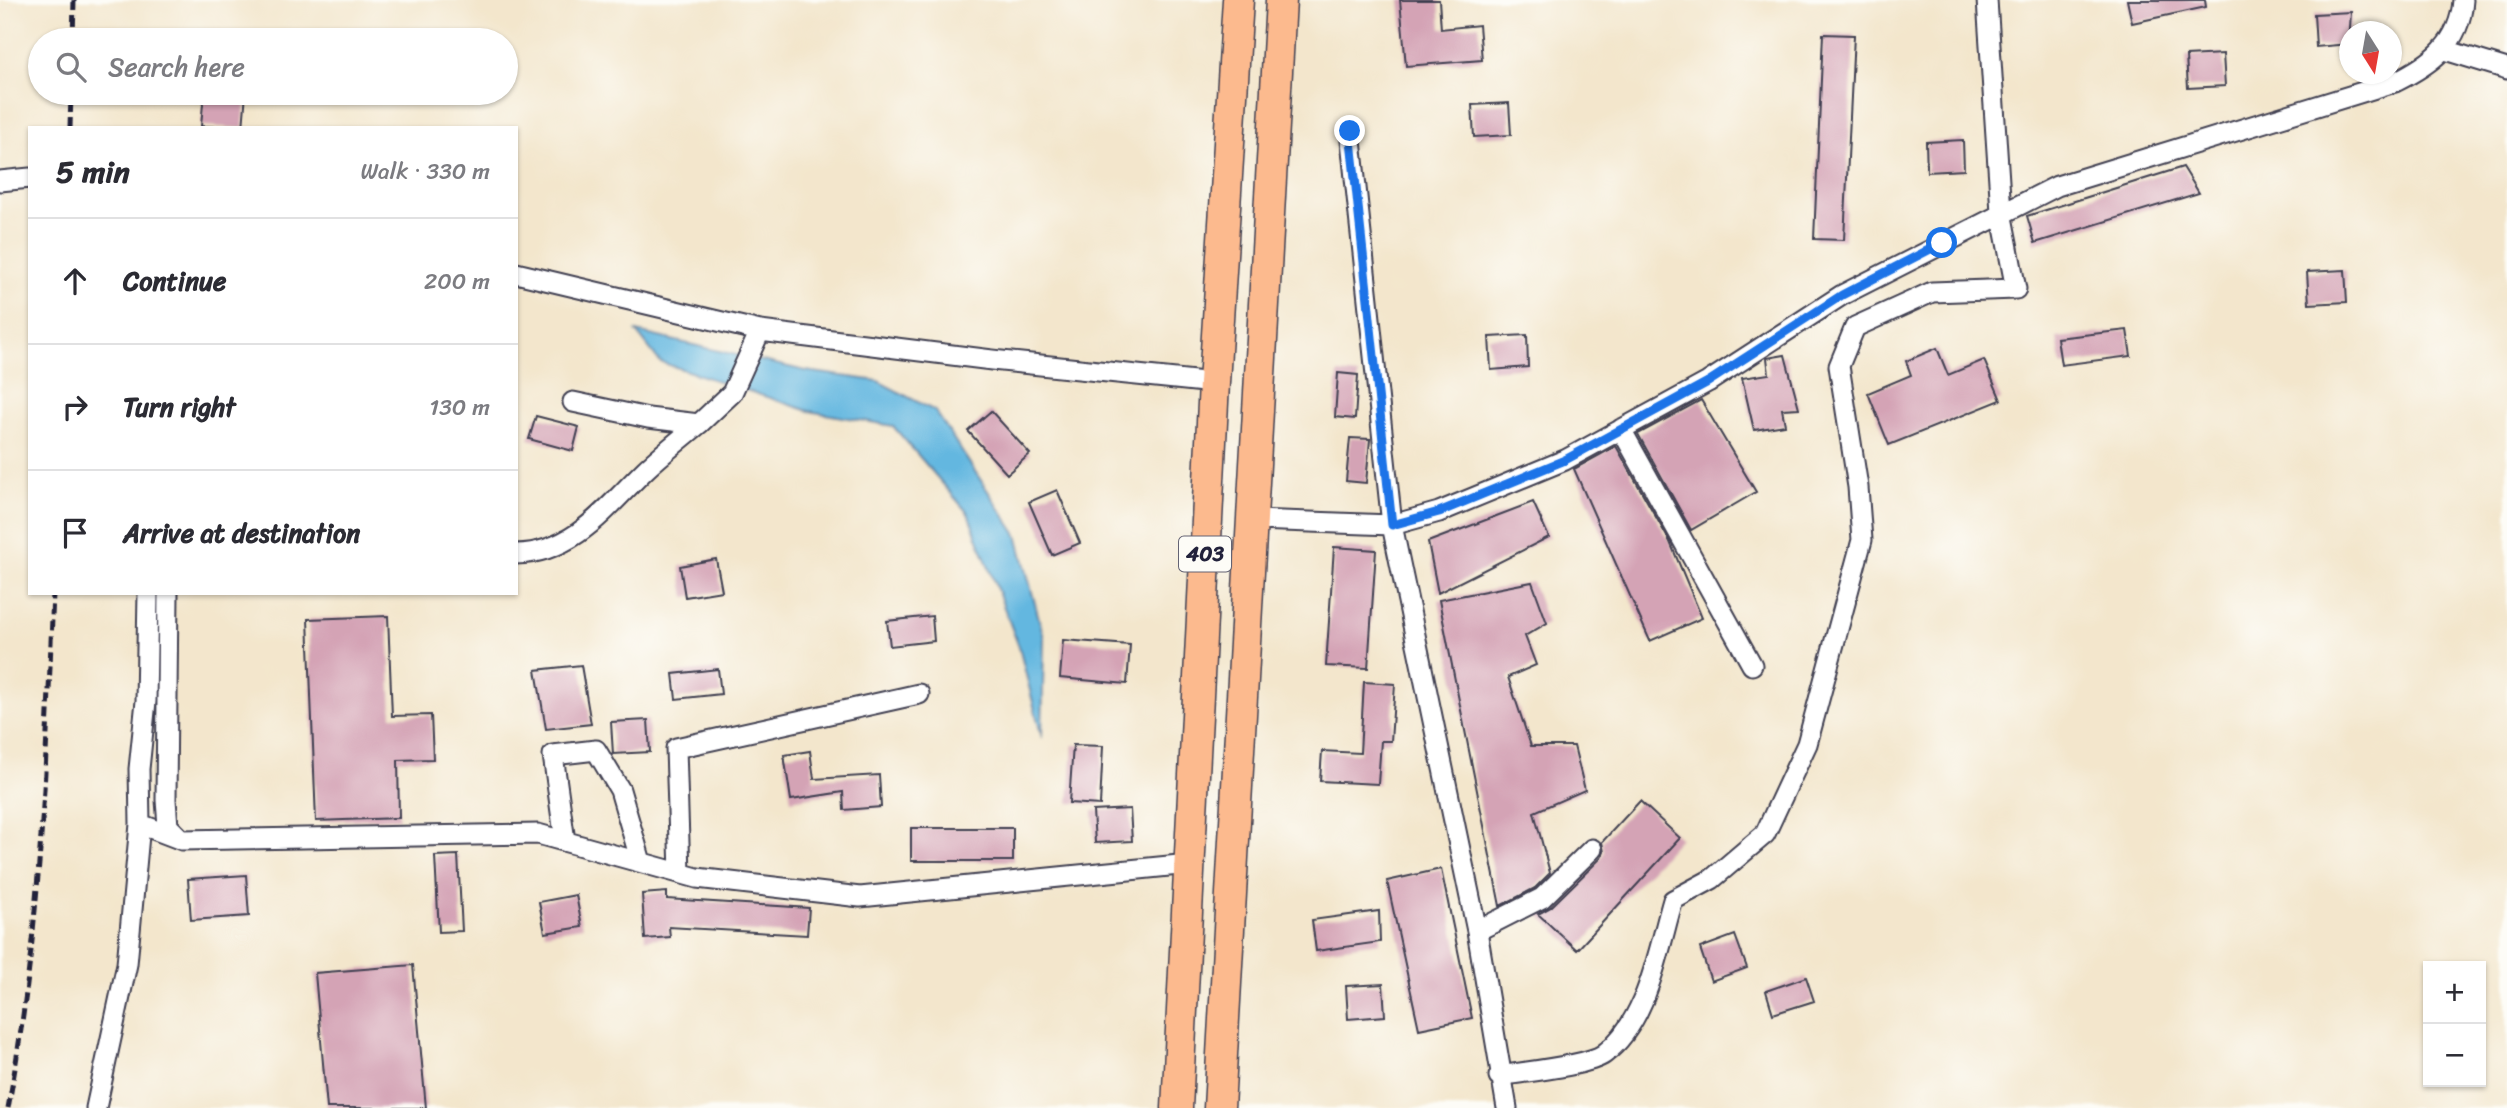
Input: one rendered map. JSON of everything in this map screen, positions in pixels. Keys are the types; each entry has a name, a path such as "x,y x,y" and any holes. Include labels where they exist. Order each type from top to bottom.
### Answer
{"highway":[{"name":"403","path":"1177,1108 1214,383 1238,0"},
{"name":"403","path":"1219,1108 1281,0"}],"street":[{"path":"1499,1076 1559,1067 1603,1055 1641,1011 1673,900 1712,879 1765,834 1807,744 1861,540 1858,487 1839,366 1855,327 1932,292 2016,289 2001,212 1987,0"},
{"path":"1253,520 1392,525 1439,512 1489,493 1565,460 1708,382 1842,295 2001,212 2057,186 2395,82 2426,66 2445,50 2462,16 2463,0"},
{"path":"2445,50 2507,69"},
{"path":"1350,131 1392,525 1477,931 1499,1076 1507,1108"},
{"path":"0,181 28,178"},
{"path":"518,275 756,339 1214,383"},
{"path":"518,554 531,554 564,543 592,525 646,469 732,393 756,339"},
{"path":"573,402 648,418 699,424"},
{"path":"1621,429 1752,665"},
{"path":"96,1108 127,964 140,824 139,769 146,701 148,595"},
{"path":"168,595 166,800 168,827 182,840"},
{"path":"680,873 676,748 919,694"},
{"path":"565,841 553,755 596,750 621,790 641,862"},
{"path":"140,824 182,840 538,834 697,878 860,897 1189,864"},
{"path":"1477,931 1506,919 1554,890 1592,849"}],"water":[{"path":"637,332 806,371 878,381 935,411 1017,535 1044,638 1042,738 1019,647 968,513 893,426 809,411 660,362"}],"building":[{"path":"1400,0 1439,0 1441,29 1479,25 1482,60 1406,66"},
{"path":"2127,0 2205,0 2206,7 2132,23"},
{"path":"2351,12 2350,21 2339,21 2339,45 2316,47 2314,14"},
{"path":"1823,34 1854,35 1844,240 1814,239"},
{"path":"2223,54 2225,86 2188,88 2186,56"},
{"path":"1509,103 1511,135 1474,137 1472,105"},
{"path":"203,105 245,105 243,126 201,126"},
{"path":"1963,140 1964,170 1927,172 1926,142"},
{"path":"2183,167 2199,193 2035,243 2027,216"},
{"path":"2345,270 2347,302 2309,304 2307,272"},
{"path":"2127,330 2131,356 2061,365 2057,338"},
{"path":"1527,335 1528,367 1491,370 1489,337"},
{"path":"1937,348 1948,375 1984,360 2001,400 1889,445 1868,393 1911,375 1906,361"},
{"path":"1785,355 1799,408 1782,409 1785,425 1754,430 1742,378 1769,374 1767,358"},
{"path":"1338,373 1358,375 1355,419 1335,417"},
{"path":"1701,400 1756,492 1691,530 1638,434"},
{"path":"991,411 1030,454 1007,474 968,431"},
{"path":"536,416 579,427 573,451 529,439"},
{"path":"1350,438 1370,439 1366,483 1346,481"},
{"path":"1616,446 1670,542 1702,618 1650,641 1574,469"},
{"path":"1057,490 1080,543 1052,555 1029,502"},
{"path":"1533,502 1549,537 1438,593 1428,542"},
{"path":"1334,547 1376,550 1368,668 1326,666"},
{"path":"716,559 722,591 685,597 680,566"},
{"path":"1532,582 1547,623 1525,636 1536,665 1508,677 1531,746 1574,746 1585,790 1534,812 1550,873 1535,888 1500,906 1439,600"},
{"path":"388,616 392,716 431,715 433,759 398,760 399,818 316,821 308,619"},
{"path":"932,616 934,641 890,646 887,621"},
{"path":"1063,640 1130,645 1127,684 1060,678"},
{"path":"581,665 591,724 546,729 536,670"},
{"path":"718,669 721,694 676,699 673,674"},
{"path":"1364,682 1395,684 1391,741 1381,741 1378,784 1320,781 1322,751 1360,753"},
{"path":"648,720 650,752 613,754 611,722"},
{"path":"1073,745 1103,746 1100,805 1069,803"},
{"path":"810,751 814,779 879,775 881,807 844,810 843,792 791,800 784,755"},
{"path":"1640,801 1680,838 1577,950 1538,914 1551,907 1601,858 1604,852 1602,842"},
{"path":"1130,809 1132,841 1095,843 1093,811"},
{"path":"911,828 1013,828 1013,861 911,861"},
{"path":"458,855 462,931 439,932 435,856"},
{"path":"1441,869 1472,1018 1419,1029 1387,881"},
{"path":"246,875 249,916 191,920 188,879"},
{"path":"667,892 667,899 809,908 807,935 669,927 670,937 645,939 642,894"},
{"path":"576,895 582,927 545,933 539,902"},
{"path":"1379,911 1380,942 1316,951 1312,920"},
{"path":"1735,935 1747,968 1711,981 1700,948"},
{"path":"413,965 426,1108 327,1108 315,973"},
{"path":"1806,977 1814,1001 1773,1014 1766,991"},
{"path":"1383,984 1385,1016 1348,1019 1346,986"}],"railway":[{"path":"73,28 74,0"},
{"path":"70,126 71,105"},
{"path":"8,1108 28,980 40,852 53,595"}],"route":[{"path":"1350,131 1392,525 1439,512 1565,460 1708,382 1842,295 1942,243"}]}
